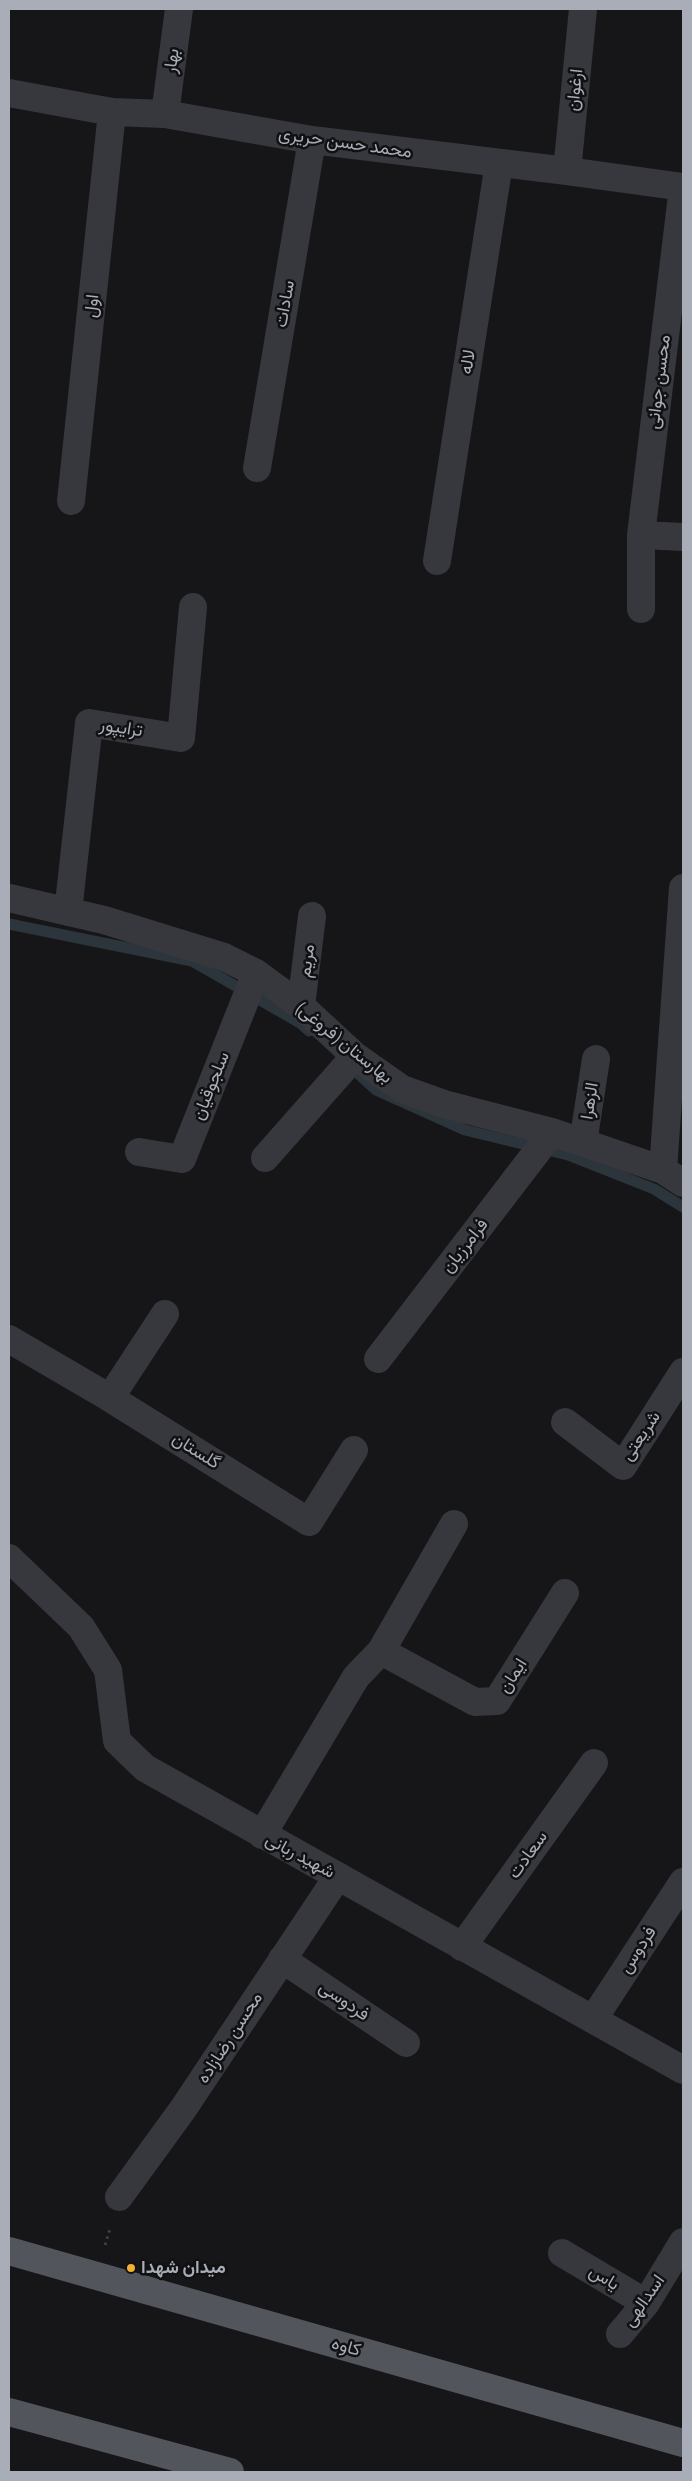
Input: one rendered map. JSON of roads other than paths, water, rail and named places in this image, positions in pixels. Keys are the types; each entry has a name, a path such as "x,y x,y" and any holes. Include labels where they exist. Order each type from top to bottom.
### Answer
{"main road":[{"name":"کاوه","path":"9,2251 683,2443"},
{"path":"9,2412 230,2472"}],"street":[{"name":"بهار","path":"165,114 179,9"},
{"name":"ارغوان","path":"567,171 583,9"},
{"name":"محمد حسن حریری","path":"9,93 112,112 165,114 312,140 683,187"},
{"name":"اول","path":"71,501 112,112"},
{"name":"سادات","path":"257,468 312,140"},
{"name":"لاله","path":"438,561 499,164"},
{"name":"محسن جوانی","path":"641,609 641,535 683,187"},
{"path":"641,535 683,537"},
{"name":"ترایپور","path":"68,912 89,723 181,738 193,606"},
{"path":"673,1176 683,888"},
{"name":"بهارستان (فروغی)","path":"9,898 104,920 224,957 301,1006 348,1063 402,1089 444,1104 583,1143 673,1176"},
{"name":"مریم","path":"301,1006 312,916"},
{"name":"سلجوقیان","path":"139,1152 182,1159 255,976"},
{"name":"الزهرا","path":"583,1143 596,1059"},
{"path":"265,1158 348,1063"},
{"name":"فرامرزیان","path":"378,1359 551,1134"},
{"path":"110,1398 165,1314"},
{"name":"گلستان","path":"9,1339 110,1398 309,1522 354,1450"},
{"name":"شریعتی","path":"565,1422 623,1466 683,1372"},
{"path":"262,1835 356,1677 381,1651 454,1524"},
{"name":"شهید ربانی","path":"9,1558 81,1627 108,1670 117,1741 145,1768 462,1947 594,2018 683,2070"},
{"name":"ایمان","path":"381,1651 475,1702 497,1701 565,1593"},
{"name":"سعادت","path":"462,1947 594,1763"},
{"name":"محسن رضازاده","path":"119,2197 183,2109 338,1876"},
{"name":"فردوس","path":"594,2018 683,1882"},
{"name":"فردوسی","path":"282,1958 406,2043"},
{"name":"اسدالهی","path":"620,2334 646,2303 683,2242"},
{"name":"یاس","path":"562,2253 646,2303"}],"waterway":[{"path":"9,924 192,961 300,1023 309,1031"},
{"path":"353,1069 376,1090 465,1130 568,1155 654,1189 683,1207"}],"place":[{"name":"میدان شهدا","path":"131,2268"}]}
